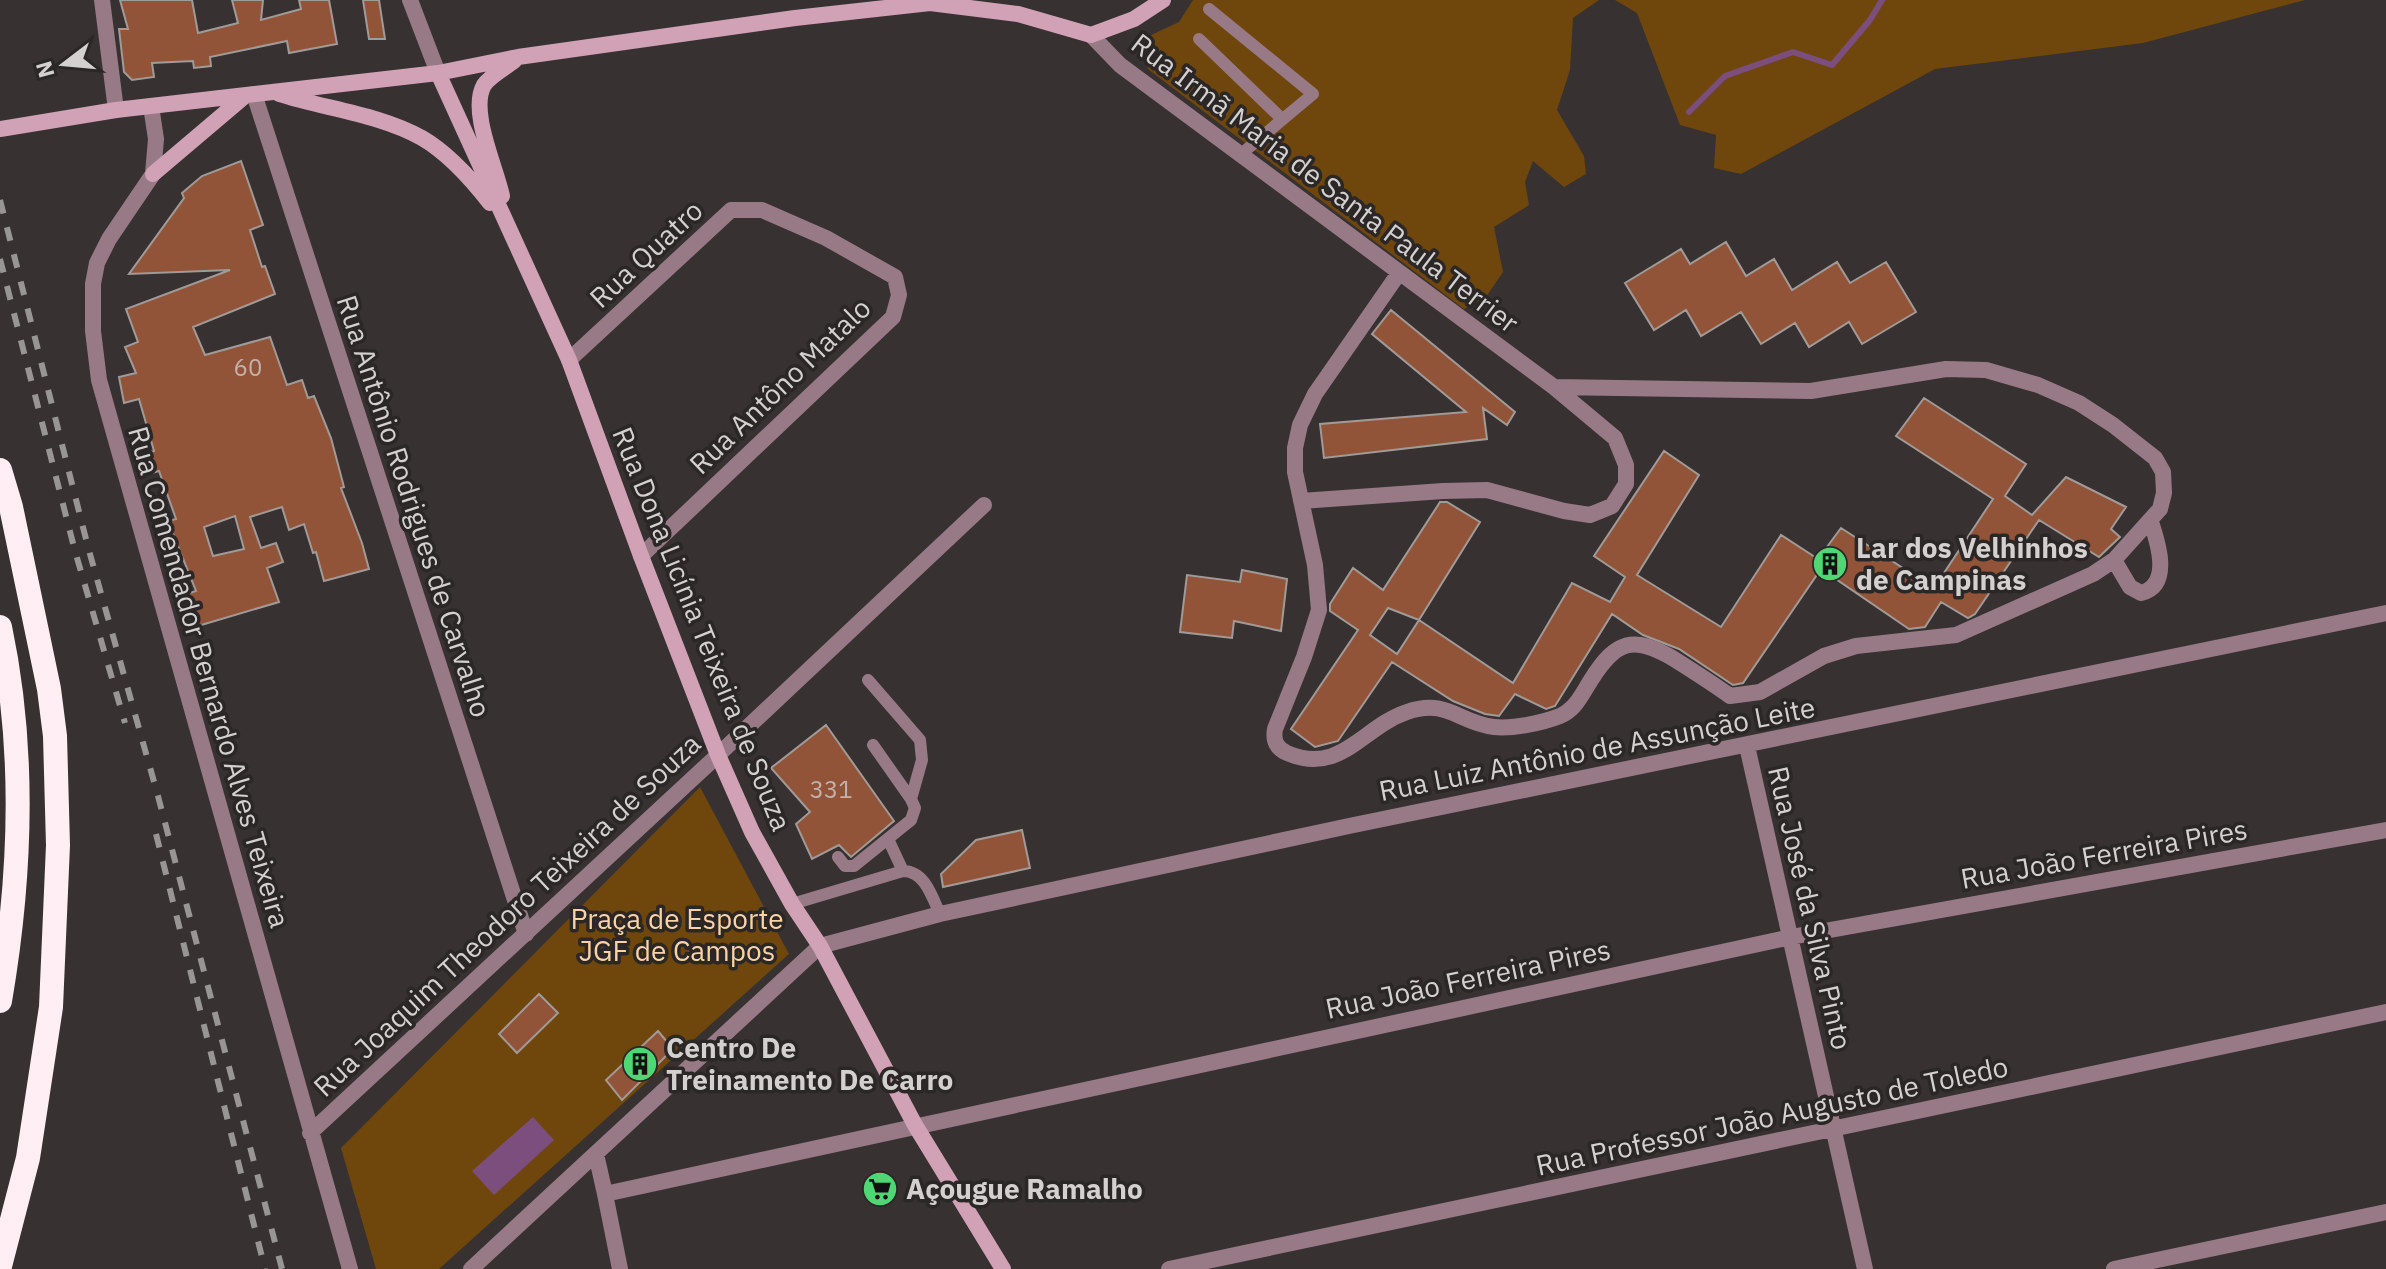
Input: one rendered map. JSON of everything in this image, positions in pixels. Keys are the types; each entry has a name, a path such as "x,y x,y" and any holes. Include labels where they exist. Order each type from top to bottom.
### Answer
{"highway":[{"path":"0,470 11,507 49,689 55,736 58,845 51,1007 28,1158 18,1207 0,1266"},
{"path":"0,695 1,631"},
{"path":"0,1001 12,918 17,839 12,688 1,631"}],"main road":[{"path":"1091,35 1134,19 1163,0"},
{"name":"Rua Irmã Maria de Santa Paula Terrier","path":"0,129 116,110 438,73 518,57 795,18 930,3 1018,14 1091,35"},
{"path":"509,229 479,102 485,83 518,57"},
{"name":"Rua Dona Licínia Teixeira de Souza","path":"438,73 569,360 718,755 752,832 792,904 820,946 915,1125 1003,1269"},
{"path":"274,92 387,123 423,139 479,188 509,229"},
{"path":"153,174 249,95"}],"street":[{"path":"102,0 116,110"},
{"path":"410,0 438,73"},
{"name":"Rua Irmã Maria de Santa Paula Terrier","path":"1091,35 1120,65 1554,387 1615,438 1626,465 1626,484 1612,506 1590,515 1487,490 1301,501"},
{"name":"Rua Antônio Rodrigues de Carvalho","path":"249,95 526,934"},
{"path":"151,106 156,128 153,174"},
{"name":"Rua Comendador Bernardo Alves Teixeira","path":"153,174 109,239 97,263 93,284 93,331 99,380 350,1269"},
{"name":"Rua Quatro","path":"569,360 731,210 762,210 826,238 895,277"},
{"path":"1399,273 1315,394 1300,425 1295,448 1295,472 1315,565 1319,610 1273,738 1277,747 1288,753 1322,760 1404,712 1421,708 1444,708 1493,727 1534,723 1561,716 1575,706 1604,659 1634,643 1653,646 1730,696 1760,692 1824,656 1856,646 1956,635 2093,574 2114,560 2151,522 2160,509 2164,493 2163,472 2155,458 2113,425 2079,403 2038,385 1986,370 1946,369 1811,391 1554,387"},
{"name":"Rua Antôno Matalo","path":"641,556 893,317 899,295 895,277"},
{"name":"Rua Joaquim Theodoro Teixeira de Souza","path":"310,1133 984,505"},
{"path":"2114,560 2130,587 2141,593 2151,590 2156,584 2161,565 2151,522"},
{"name":"Rua Luiz Antônio de Assunção Leite","path":"820,946 940,914 1349,826 2386,613"},
{"name":"Rua José da Silva Pinto","path":"1747,746 1865,1269"},
{"name":"Rua João Ferreira Pires","path":"605,1194 1791,937 2386,830"},
{"path":"471,1269 820,946"},
{"name":"Rua Professor João Augusto de Toledo","path":"1169,1269 2386,1012"},
{"path":"596,1154 620,1269"},
{"path":"2114,1269 2386,1212"}],"lane":[{"path":"1209,9 1313,94 1240,155"},
{"path":"1199,39 1282,119"},
{"path":"868,680 920,740 922,760 911,799"},
{"path":"838,857 845,866 854,866 911,820 915,808 873,745"},
{"path":"888,839 903,871"},
{"path":"792,904 903,871 913,871 923,880 940,914"}],"green space":[{"path":"1193,0 1599,0 1573,18 1570,70 1557,110 1584,156 1586,174 1564,187 1533,161 1525,182 1529,205 1494,227 1503,272 1486,297 1464,309 1149,70 1134,43 1179,22"},
{"path":"1615,0 2305,0 2143,43 1935,69 1741,174 1714,168 1716,135 1680,125 1637,13"},
{"name":"Praça de Esporte JGF de Campos","path":"700,787 789,954 439,1269 376,1269 341,1148"}],"shaded area":[{"path":"533,1117 554,1140 494,1195 472,1171"}],"building":[{"path":"120,0 192,0 198,33 238,23 232,0 263,0 261,20 301,9 299,0 329,0 337,44 289,53 287,41 210,57 211,66 194,68 193,61 152,63 154,77 132,80 124,72 119,29 128,29"},
{"path":"363,0 379,0 385,39 369,39"},
{"path":"241,161 263,225 250,230 275,294 193,327 205,355 270,337 287,385 302,380 308,398 314,396 331,438 344,487 341,488 369,569 324,581 304,524 289,530 282,507 250,517 261,548 276,543 283,562 267,568 279,602 198,626 187,594 196,591 168,521 176,519 159,471 148,474 143,454 154,451 139,399 124,403 119,377 136,373 125,347 138,342 126,309 230,270 129,274 184,198 182,193 202,176","holes":["235,516 244,549 213,556 204,527"]},
{"path":"1726,242 1746,276 1774,259 1792,290 1837,262 1850,283 1886,262 1916,312 1862,344 1849,322 1809,347 1795,323 1761,344 1741,312 1701,336 1686,310 1654,330 1625,283 1681,249 1690,264"},
{"path":"1391,310 1515,412 1507,425 1483,408 1487,439 1324,458 1320,424 1466,412 1372,334"},
{"name":"Lar dos Velhinhos de Campinas","path":"1924,398 2026,464 2005,496 2032,515 2066,477 2126,507 2111,529 2120,537 2099,557 2039,520 1975,614 1968,618 1941,602 1925,627 1909,629 1821,569 1743,683 1733,685 1679,649 1643,635 1612,614 1555,706 1546,709 1515,694 1499,716 1485,714 1453,701 1392,662 1338,741 1315,747 1291,729 1358,630 1330,611 1330,604 1353,568 1383,590 1440,502 1447,502 1480,522 1419,620 1513,683 1572,583 1610,602 1625,577 1594,556 1664,451 1699,475 1637,575 1721,627 1781,535 1818,559 1841,528 1934,588 1993,499 1896,436","holes":["1388,608 1419,620 1397,654 1370,635"]},
{"path":"1242,570 1287,579 1281,631 1234,621 1232,638 1180,632 1187,575 1240,582"},
{"path":"826,725 894,821 851,857 839,845 812,859 796,824 810,812 771,768"},
{"path":"1022,830 1030,868 943,887 941,874 976,840"},
{"path":"539,994 558,1013 517,1053 499,1034"},
{"name":"Centro De Treinamento De Carro","path":"658,1031 673,1049 622,1100 606,1080"}],"waterway":[{"path":"1689,112 1725,76 1793,52 1832,65 1870,20 1882,0"}],"railway":[{"path":"0,200 88,547 158,796 282,1269"},
{"path":"0,259 75,551 125,723"},
{"path":"156,834 265,1269"}],"place":[{"name":"Lar dos Velhinhos de Campinas","path":"1830,564"},
{"name":"Centro De Treinamento De Carro","path":"640,1064"},
{"name":"Açougue Ramalho","path":"880,1189"}]}
